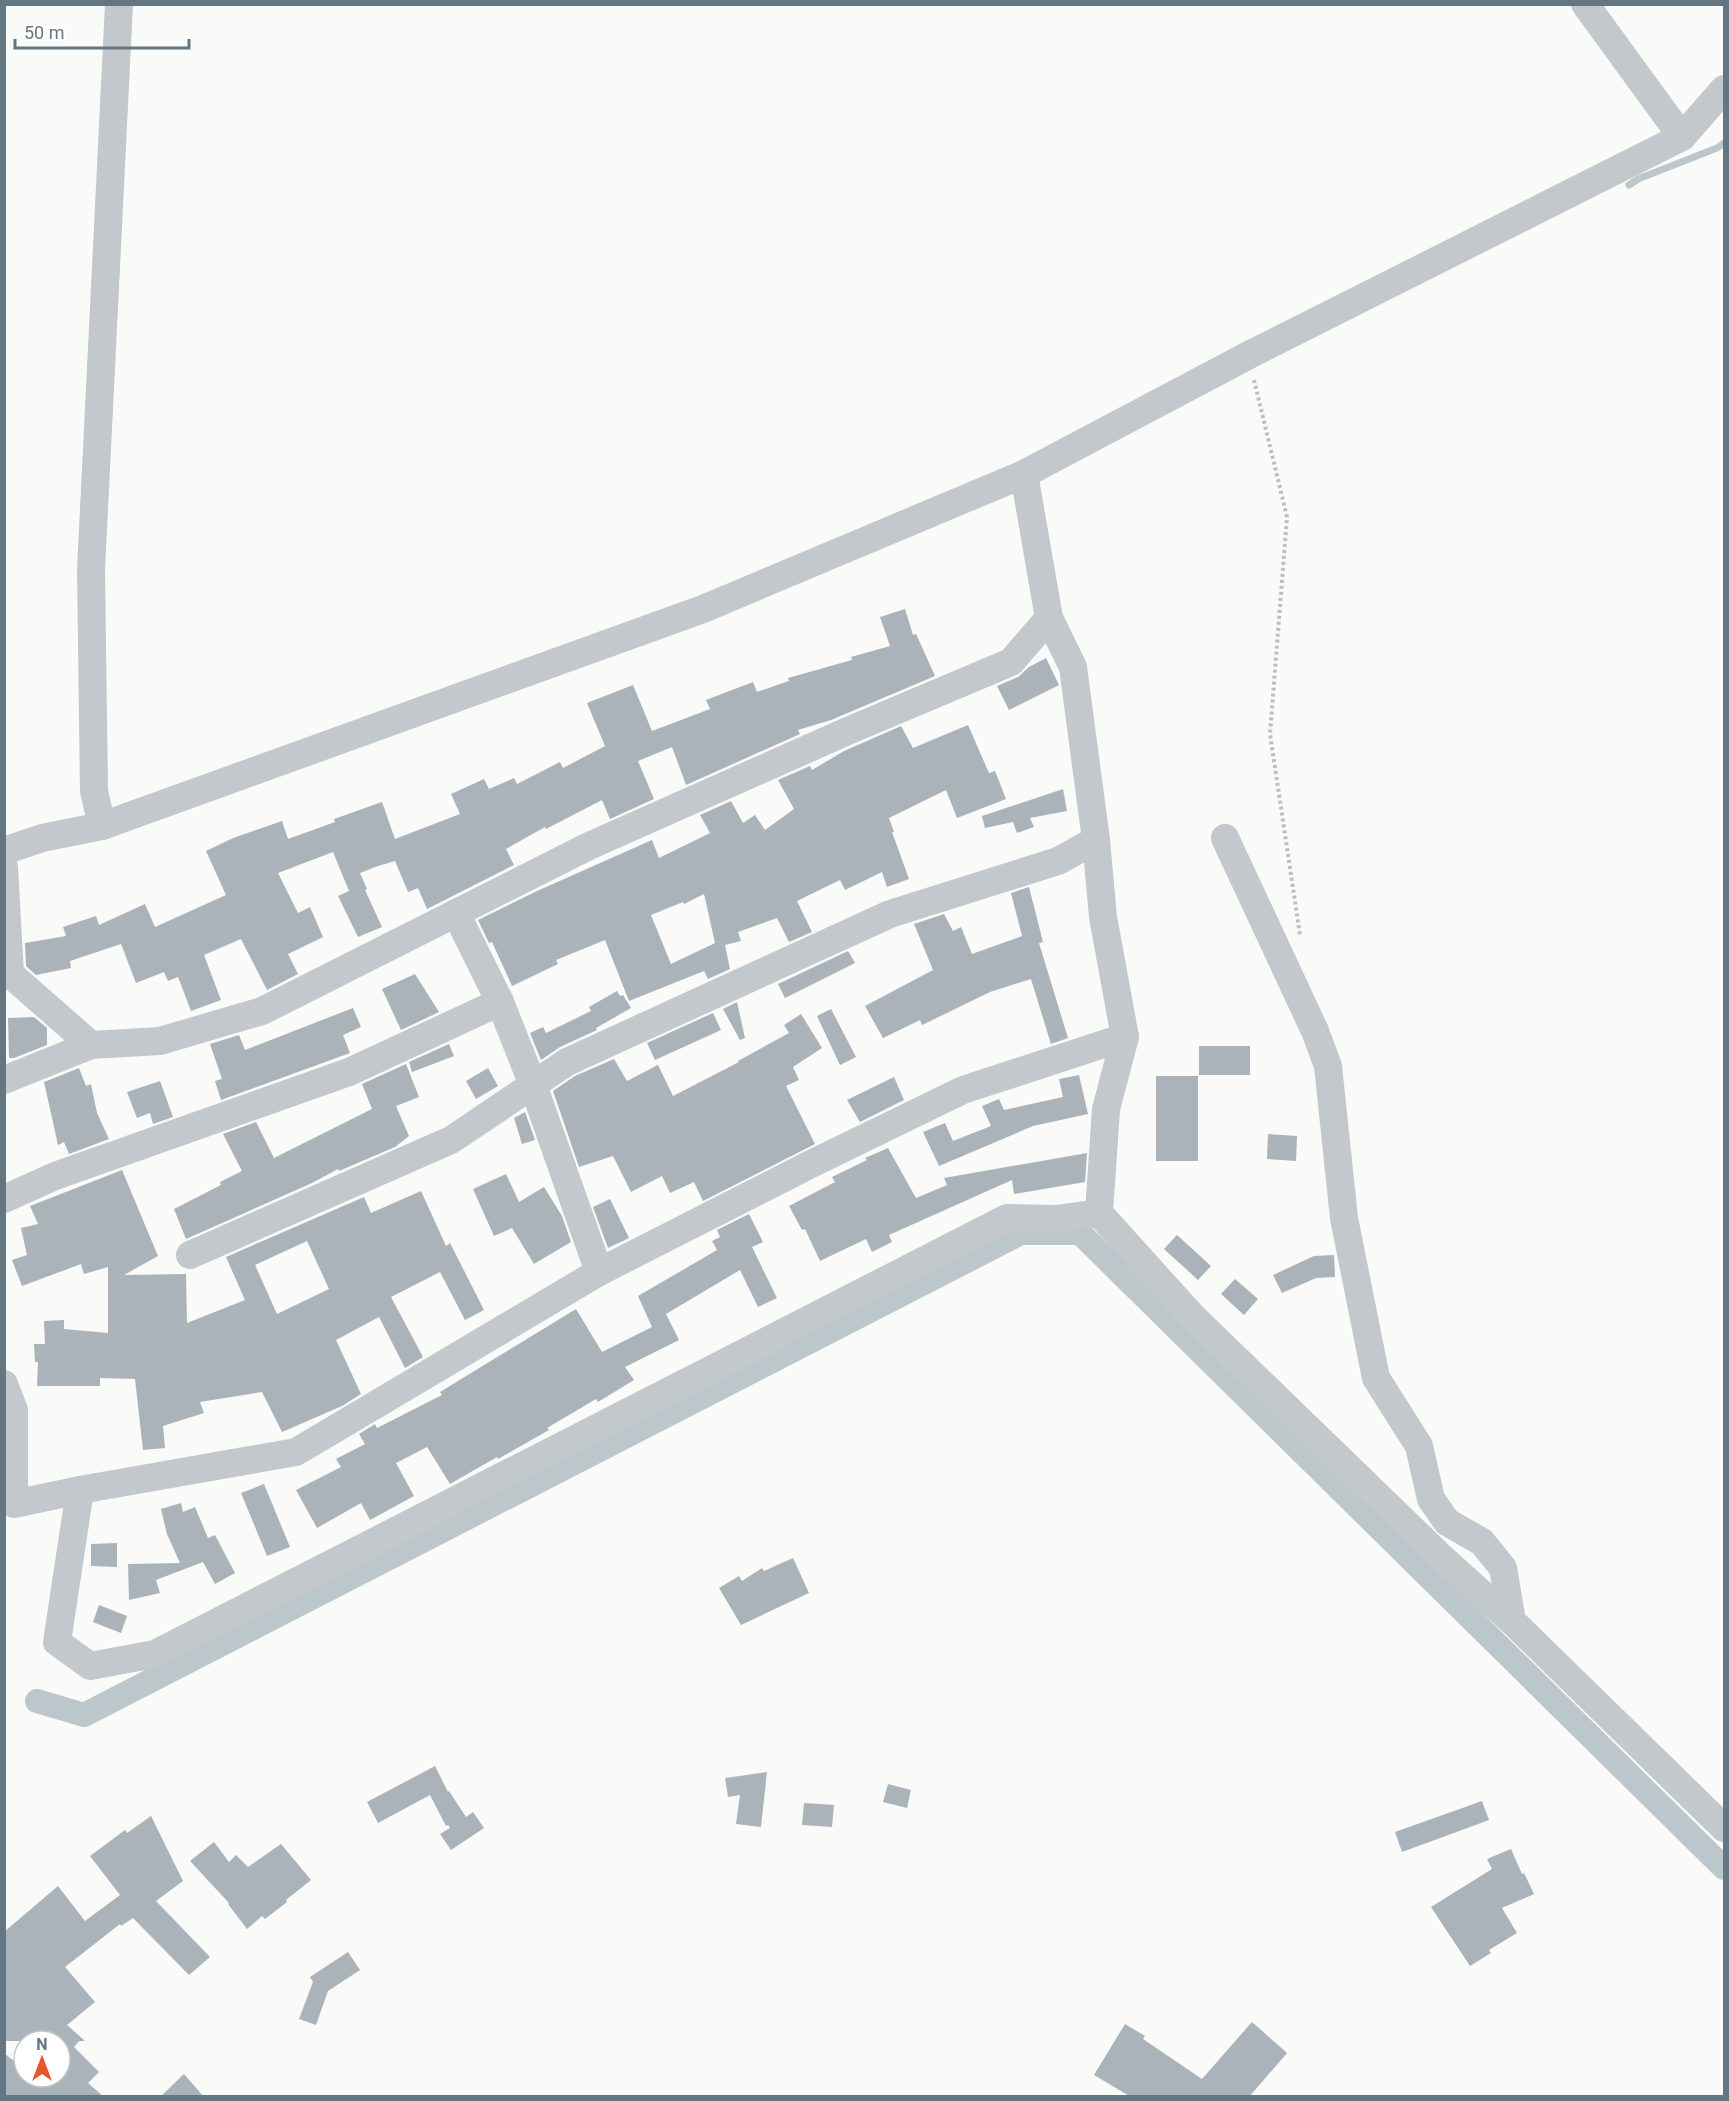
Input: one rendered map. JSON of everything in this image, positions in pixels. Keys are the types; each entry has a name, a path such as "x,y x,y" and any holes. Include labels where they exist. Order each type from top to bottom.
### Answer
{"street":[{"path":"102,826 94,791 91,570 119,4"},
{"path":"1585,4 1682,137"},
{"path":"4,851 42,838 102,826 703,609 1024,474 1248,355 1682,137 1723,94"},
{"path":"1024,474 1048,618 1073,667 1096,840 1103,917 1125,1037 1106,1109 1099,1213 1191,1315 1725,1828"},
{"path":"4,1080 91,1045 160,1041 262,1011 600,841 849,730 1011,662 1048,618"},
{"path":"1225,838 1315,1031 1328,1066 1344,1218 1376,1378 1419,1446 1431,1499 1447,1522 1482,1542 1503,1568 1512,1621"},
{"path":"190,1255 451,1140 567,1062 890,914 1058,861 1096,840"},
{"path":"4,867 10,974 91,1045"},
{"path":"456,913 500,1002 533,1085 599,1272"},
{"path":"4,1199 55,1176 349,1072 500,1002"},
{"path":"4,1384 14,1410 9,1505 80,1490 296,1452 599,1272 812,1164 963,1090 1125,1037"},
{"path":"80,1490 57,1642 90,1666 155,1654 1007,1218 1056,1219 1099,1213"}],"path":[{"path":"1248,355 1287,517 1270,734 1301,940"}],"building":[{"path":"905,609 913,635 916,634 935,676 831,720 798,730 800,734 686,785 672,747 638,761 654,799 610,819 602,800 546,829 545,827 506,849 514,865 427,909 418,888 408,892 395,861 360,873 382,927 358,937 338,896 349,891 333,852 278,873 298,913 310,907 323,937 288,954 298,974 267,990 241,939 204,955 221,1000 191,1011 178,977 168,981 164,972 136,983 121,944 70,961 71,968 36,975 26,966 25,943 66,936 63,927 96,916 99,925 145,904 155,927 226,895 206,851 233,838 282,821 288,839 382,802 395,839 460,814 451,794 484,779 489,789 514,778 517,784 560,762 563,768 605,746 587,703 633,685 652,731 710,709 706,700 753,682 757,692 789,681 788,678 852,660 851,657 890,646 880,617"},
{"path":"1046,658 1059,685 1009,710 997,686 1018,677 1029,667"},
{"path":"968,725 989,773 995,771 1006,799 957,818 946,790 889,818 909,879 887,887 882,872 845,890 840,880 797,901 812,932 789,942 777,918 738,932 741,941 725,945 730,969 708,979 704,971 629,1001 605,940 556,960 558,964 512,986 492,942 489,943 478,920 652,840 659,858 710,833 700,815 731,801 743,823 755,815 765,830 794,809 778,780 810,766 812,770 844,751 901,726 913,748","holes":["704,894 715,943 671,964 651,915 683,902 684,904"]},
{"path":"1063,789 1067,811 1030,818 1034,827 1017,833 1013,822 985,828 982,816"},
{"path":"1029,887 1043,942 1039,943 1068,1038 1051,1044 1031,979 990,992 922,1025 920,1020 883,1038 865,1006 933,970 914,924 944,914 953,931 961,927 972,954 1022,936 1011,893"},
{"path":"848,951 855,963 785,998 778,984"},
{"path":"415,974 439,1012 401,1030 382,989"},
{"path":"617,991 620,996 623,995 631,1008 596,1028 597,1030 560,1047 541,1060 530,1033 543,1027 546,1033 591,1011 589,1007"},
{"path":"737,1002 745,1038 740,1040 723,1009"},
{"path":"353,1008 361,1027 343,1035 350,1053 221,1100 215,1081 222,1079 210,1044 239,1035 245,1050"},
{"path":"831,1009 856,1057 840,1065 817,1016"},
{"path":"713,1013 721,1030 655,1060 647,1043"},
{"path":"801,1014 822,1048 793,1067 799,1080 786,1086 815,1144 703,1201 694,1182 670,1193 662,1176 631,1192 613,1156 579,1167 553,1091 575,1076 614,1059 627,1081 658,1065 673,1096 789,1033 784,1025"},
{"path":"34,1017 47,1028 47,1045 9,1058 8,1018"},
{"path":"449,1044 454,1056 412,1072 409,1062"},
{"path":"1199,1046 1250,1046 1250,1075 1199,1075"},
{"path":"406,1064 419,1097 396,1106 409,1136 395,1147 339,1171 338,1169 312,1183 186,1239 174,1209 221,1185 220,1182 242,1171 223,1134 256,1122 274,1158 372,1109 362,1084"},
{"path":"79,1068 86,1086 91,1084 97,1113 109,1139 69,1154 64,1142 58,1145 44,1082"},
{"path":"488,1068 498,1086 476,1099 466,1081"},
{"path":"1079,1075 1088,1114 1033,1126 939,1166 923,1132 945,1123 953,1141 991,1126 982,1106 999,1099 1004,1110 1063,1097 1059,1079"},
{"path":"1156,1076 1198,1076 1198,1161 1156,1161"},
{"path":"894,1077 904,1100 860,1122 847,1100"},
{"path":"160,1081 173,1117 153,1124 150,1113 137,1118 127,1092"},
{"path":"525,1112 535,1140 522,1144 514,1118"},
{"path":"1268,1134 1297,1136 1296,1161 1267,1159"},
{"path":"888,1148 916,1198 947,1185 944,1178 1087,1153 1085,1182 1014,1194 1012,1180 889,1235 892,1242 872,1252 866,1239 820,1261 805,1229 802,1230 789,1206 835,1182 832,1177"},
{"path":"122,1170 158,1256 124,1275 186,1274 187,1323 245,1300 226,1257 364,1197 371,1213 421,1191 446,1246 450,1243 484,1310 465,1320 440,1272 391,1297 423,1357 405,1368 379,1317 336,1340 361,1394 342,1406 282,1432 262,1392 200,1402 204,1413 163,1426 165,1448 143,1450 135,1379 100,1378 100,1386 37,1386 38,1362 35,1362 34,1344 45,1344 44,1321 64,1320 64,1329 108,1333 108,1267 84,1274 81,1264 22,1286 12,1260 27,1255 21,1228 38,1224 30,1206","holes":["307,1241 329,1289 277,1314 255,1265"]},
{"path":"506,1174 519,1202 544,1187 562,1216 571,1242 534,1264 512,1228 494,1236 473,1189"},
{"path":"610,1199 629,1238 608,1248 593,1207"},
{"path":"749,1214 763,1242 752,1247 777,1298 758,1307 740,1270 666,1314 679,1340 625,1367 634,1380 598,1402 596,1399 547,1428 549,1430 450,1484 427,1447 396,1463 414,1496 370,1520 361,1503 317,1528 296,1490 341,1467 336,1459 365,1444 359,1434 375,1424 377,1428 442,1395 440,1392 576,1309 602,1352 652,1327 638,1296 717,1250 712,1241 720,1237 717,1230"},
{"path":"1177,1235 1211,1266 1198,1280 1164,1249"},
{"path":"1334,1255 1335,1277 1316,1278 1282,1293 1273,1275 1314,1256"},
{"path":"1235,1279 1258,1299 1244,1315 1221,1294"},
{"path":"264,1484 290,1547 267,1556 241,1493"},
{"path":"181,1503 183,1512 195,1507 208,1538 215,1535 235,1573 215,1584 203,1562 156,1580 160,1593 129,1600 128,1564 180,1563 167,1534 161,1509"},
{"path":"117,1543 117,1567 91,1566 91,1544"},
{"path":"793,1558 809,1593 741,1625 719,1588 739,1576 742,1581 762,1568 764,1571"},
{"path":"99,1605 127,1616 121,1633 93,1622"},
{"path":"435,1766 448,1792 466,1817 473,1812 484,1828 451,1850 440,1834 450,1828 446,1826 430,1795 378,1823 367,1802"},
{"path":"767,1772 761,1827 736,1824 740,1795 728,1797 725,1778"},
{"path":"888,1784 911,1790 907,1808 883,1802"},
{"path":"1482,1801 1489,1820 1402,1852 1395,1832"},
{"path":"804,1803 834,1805 832,1827 802,1825"},
{"path":"151,1816 183,1881 156,1901 210,1957 189,1975 133,1918 121,1926 120,1924 65,1967 95,2002 67,2025 72,2029 12,2029 12,2041 4,2041 4,1932 58,1886 85,1921 120,1895 90,1856 125,1830 127,1833"},
{"path":"214,1842 229,1862 236,1855 248,1867 281,1844 311,1880 265,1919 262,1916 247,1929 229,1903 190,1861"},
{"path":"1511,1849 1534,1894 1502,1908 1517,1933 1489,1950 1491,1953 1470,1966 1431,1907 1492,1869 1487,1859"},
{"path":"348,1952 360,1970 328,1991 316,2025 299,2019 313,1982 310,1977"},
{"path":"1252,2022 1287,2053 1249,2097 1131,2097 1094,2075 1125,2024 1145,2036 1143,2039 1202,2079"},
{"path":"72,2029 85,2041 79,2041 74,2047 99,2072 88,2083 104,2097 4,2097 4,2053 12,2059 12,2089 72,2089"},
{"path":"184,2074 204,2097 160,2097"}],"waterway":[{"path":"1629,185 1638,179 1717,148 1724,143"},
{"path":"37,1701 84,1715 1021,1233 1080,1233 1724,1868"}]}
